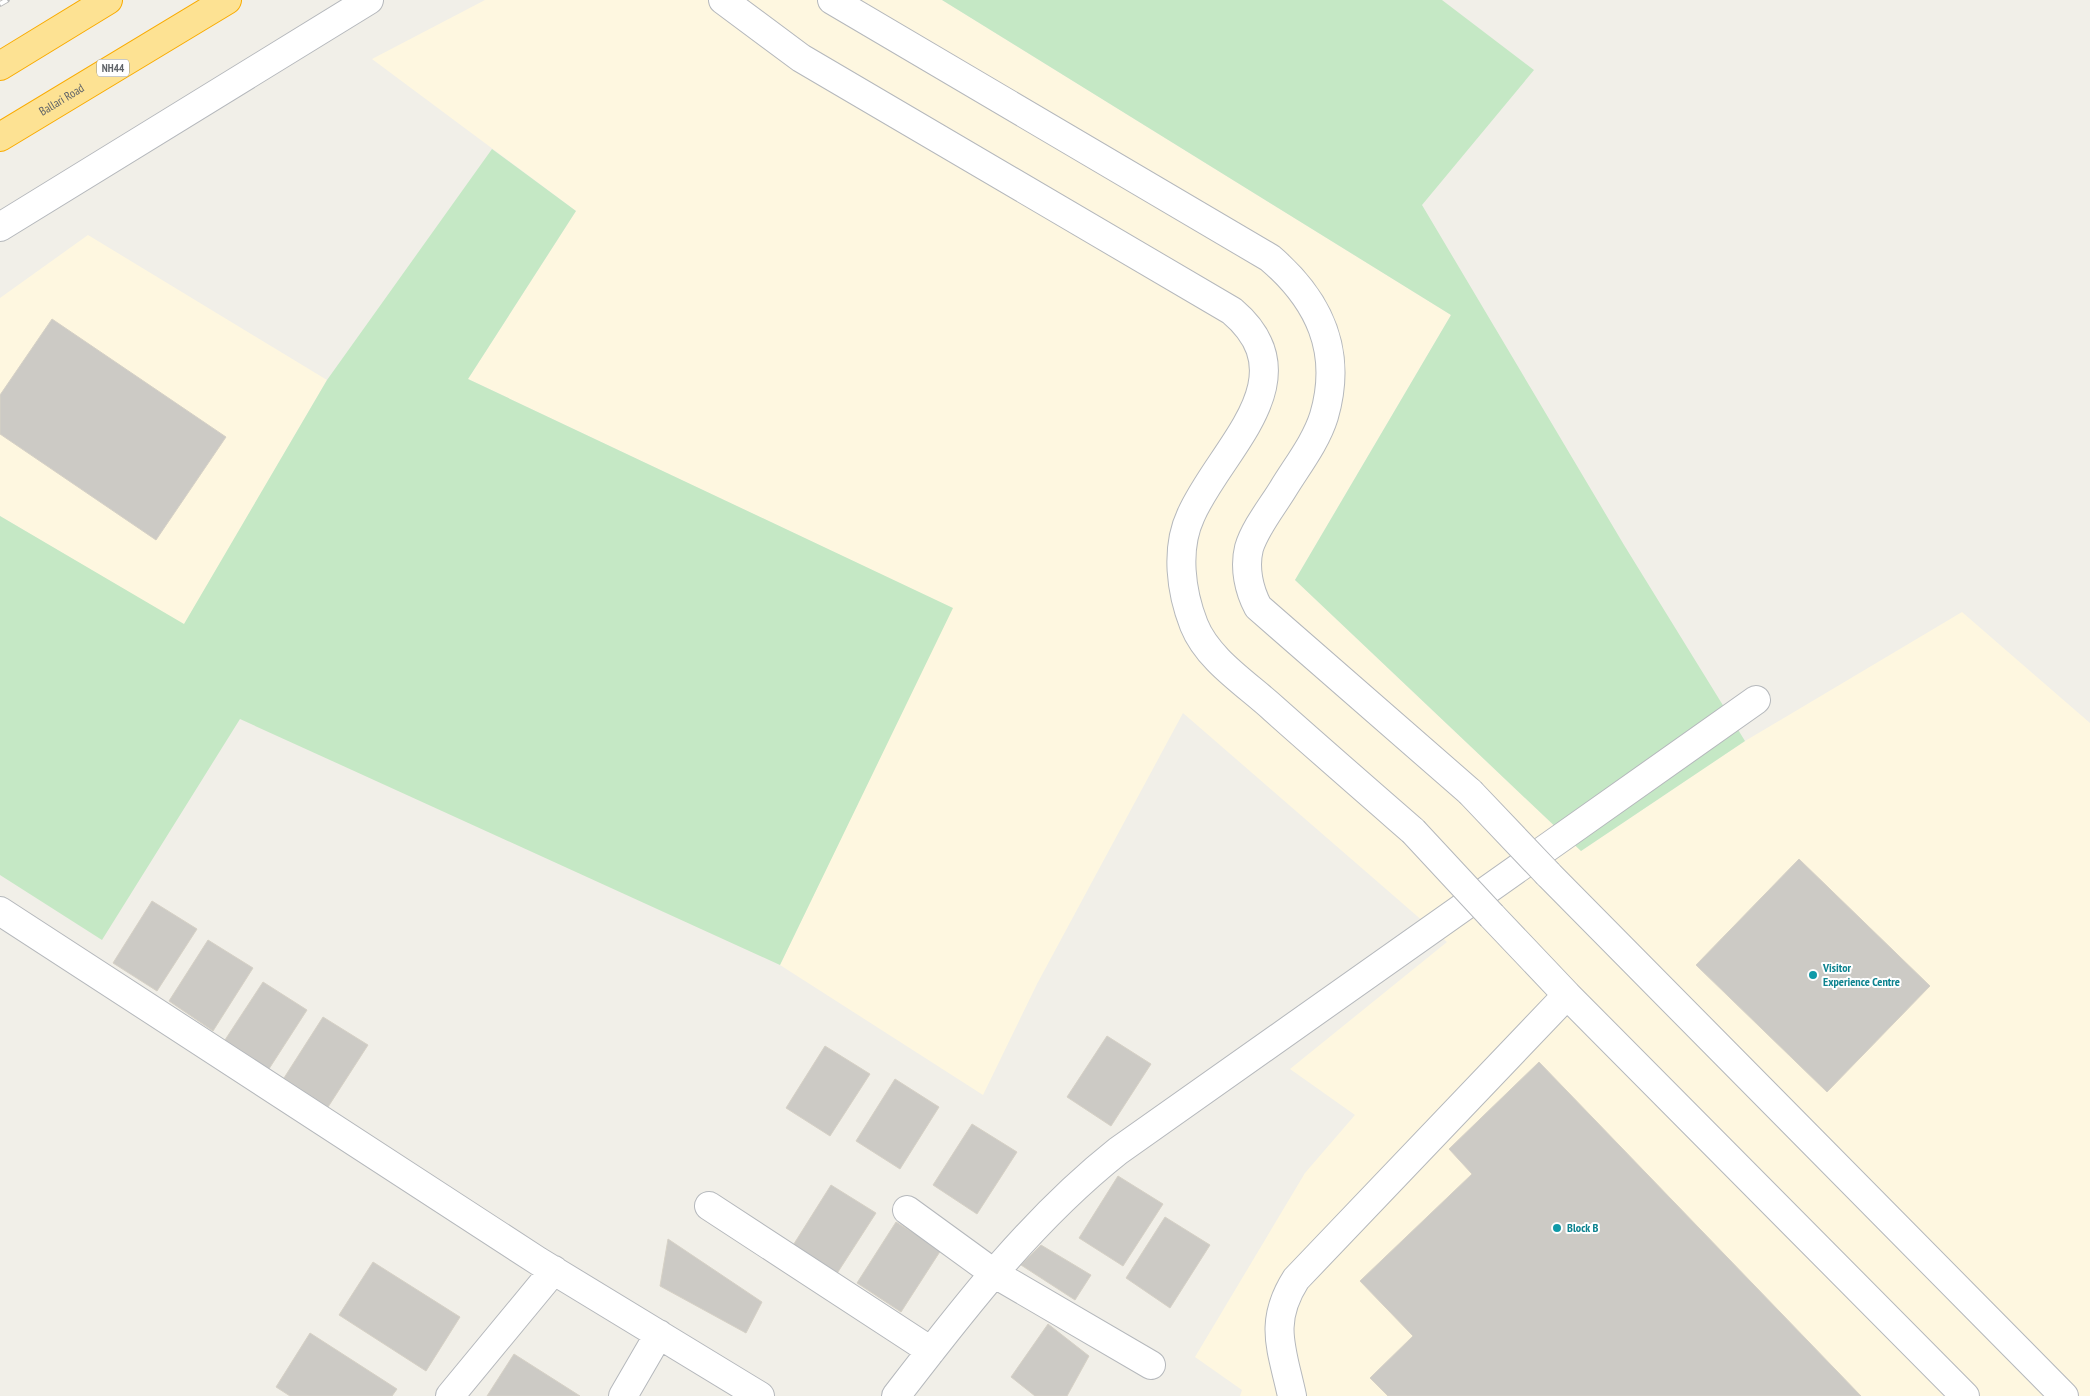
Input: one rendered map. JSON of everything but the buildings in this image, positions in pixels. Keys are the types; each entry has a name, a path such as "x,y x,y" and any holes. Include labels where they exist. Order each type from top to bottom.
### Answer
{"highway":[{"path":"0,66 108,0"},
{"name":"Ballari Road","path":"0,137 227,0"}],"street":[{"path":"0,227 369,0"},
{"path":"723,0 801,58 1232,311 1244,322 1261,349 1264,381 1255,411 1190,515 1182,560 1187,606 1206,648 1413,831 1567,995 1965,1396"},
{"path":"832,0 1270,258 1293,277 1311,301 1323,328 1330,358 1330,388 1324,417 1312,442 1252,542 1248,563 1250,588 1258,607 1470,792 1548,874 2064,1396"},
{"path":"896,1396 1016,1248 1085,1177 1118,1151 1756,700"},
{"path":"0,910 554,1270 760,1396"},
{"path":"1292,1396 1278,1327 1286,1295 1296,1279 1567,995"},
{"path":"709,1206 931,1351"},
{"path":"907,1210 995,1274 1151,1365"},
{"path":"450,1396 554,1270"},
{"path":"623,1396 659,1334"}],"shaded area":[{"path":"485,0 942,0 1451,315 1295,580 1581,851 1745,741 1962,612 2090,723 2090,1396 1240,1396 1242,1390 1195,1357 1305,1173 1355,1115 1290,1069 1447,942 1183,713 1037,984 983,1095 780,965 952,608 468,379 576,211 372,59"},
{"path":"88,235 327,380 184,625 0,516 0,298"}],"green space":[{"path":"942,0 1442,0 1534,70 1422,205 1624,545 1745,741 1581,851 1295,580 1451,315"},
{"path":"492,149 576,211 468,379 953,608 780,965 240,719 102,940 0,875 0,516 184,624 327,380"}],"railway":[{"path":"0,4 7,0"}],"place":[{"name":"Visitor Experience Centre","path":"1813,975"},
{"name":"Block B","path":"1557,1228"}]}
